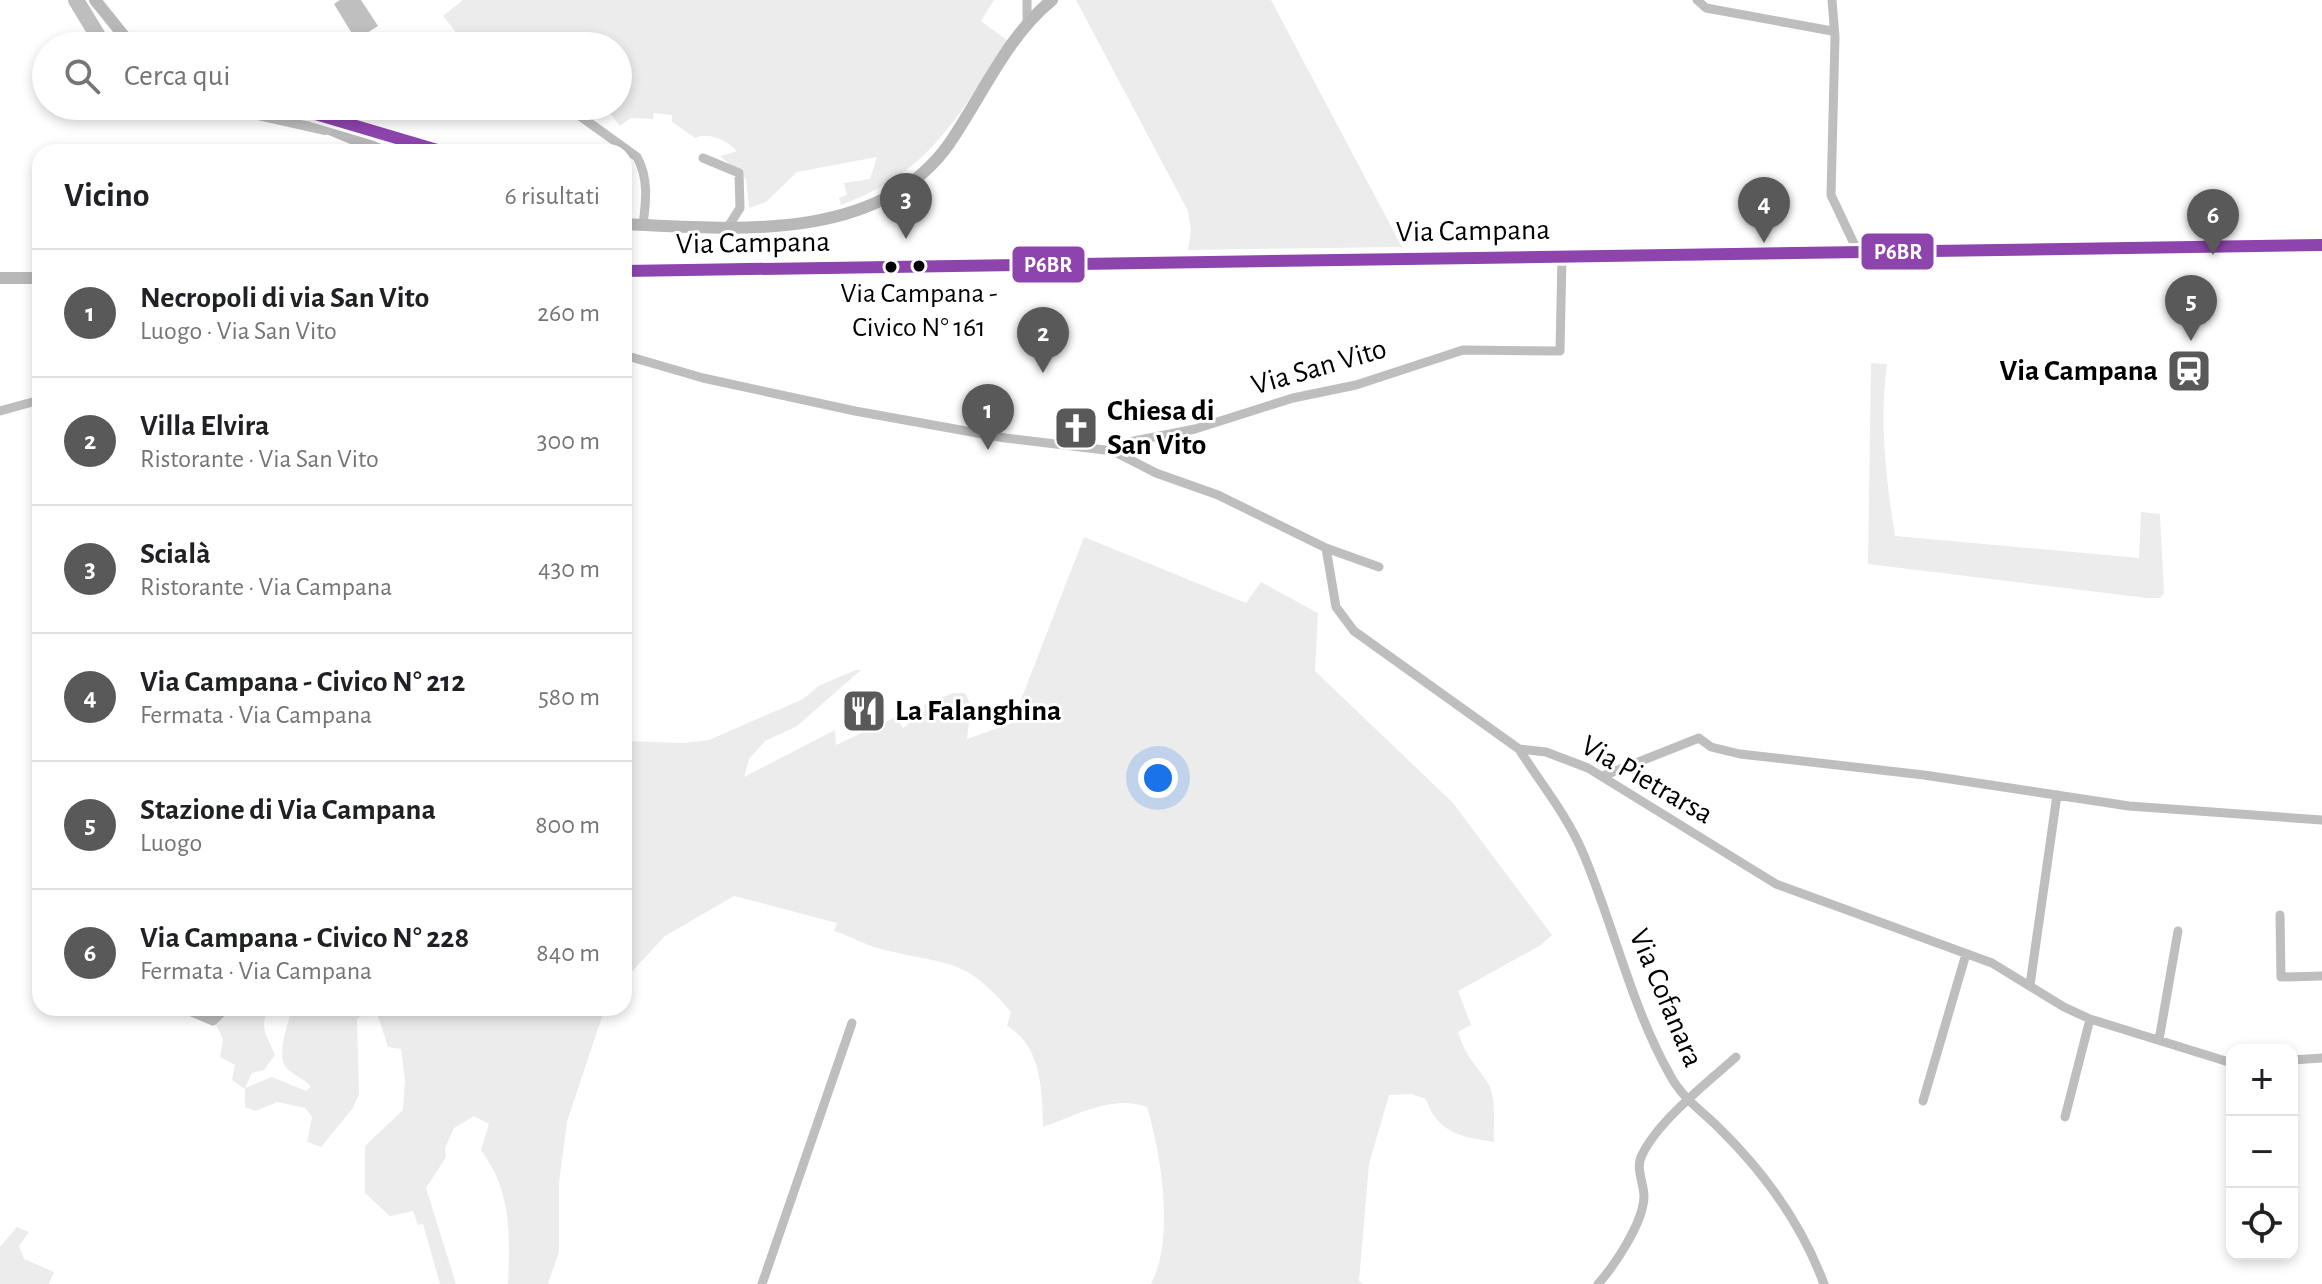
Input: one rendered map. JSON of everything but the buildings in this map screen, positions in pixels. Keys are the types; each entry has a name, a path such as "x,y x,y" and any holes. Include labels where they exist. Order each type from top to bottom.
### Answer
{"highway":[{"path":"76,0 95,32"},
{"path":"294,120 325,127"}],"street":[{"path":"95,0 121,32"},
{"path":"1027,0 1027,27"},
{"path":"632,224 728,227 851,215 894,195 947,146 1027,27 1052,0"},
{"path":"1697,0 1706,8 1832,31"},
{"path":"1832,0 1832,31 1835,37 1831,195 1857,250"},
{"path":"308,120 366,144"},
{"path":"338,120 424,144"},
{"path":"585,120 619,144"},
{"path":"632,153 644,168 643,225"},
{"path":"703,158 739,173 740,208 728,227"},
{"name":"Via Campana","path":"632,271 2322,245"},
{"name":"Via San Vito","path":"632,357 703,378 855,411 1005,438 1113,451 1129,442 1195,429 1293,398 1356,385 1463,350 1560,349 1562,256"},
{"path":"0,278 32,278"},
{"path":"0,411 32,402"},
{"path":"1113,451 1156,473 1218,495 1326,548 1379,567"},
{"name":"Via Pietrarsa","path":"1326,548 1336,607 1354,631 1519,749 1570,759 1603,776 1776,884 1992,963 2090,1019 2226,1061"},
{"path":"1603,776 1699,738 1711,747 1740,754 2129,806 2322,820"},
{"name":"Via Cofanara","path":"1519,749 1556,801 1583,852 1654,1046 1687,1100 1718,1126 1777,1195 1813,1253 1824,1284"},
{"path":"2030,985 2057,795"},
{"path":"2280,915 2281,977 2322,976"},
{"path":"2159,1040 2178,931"},
{"path":"1923,1101 1966,954"},
{"path":"201,1016 213,1021 218,1016"},
{"path":"2065,1117 2090,1019"},
{"path":"762,1284 852,1023"},
{"path":"1598,1284 1624,1249 1643,1206 1640,1157 1687,1100 1736,1057"},
{"path":"2298,1060 2322,1058"}],"shaded area":[{"path":"340,0 361,0 378,26 369,32 351,32 334,4"},
{"path":"463,0 994,0 981,21 1008,41 939,139 898,176 872,192 841,205 839,198 847,195 844,183 870,179 877,157 797,172 766,202 749,208 746,179 720,156 737,151 729,144 711,136 695,138 672,122 672,115 654,113 653,119 632,118 632,32 456,32 443,16"},
{"path":"1076,0 1271,0 1402,247 1188,250 1191,230 1188,211"},
{"path":"1871,363 1887,364 1885,450 1895,536 2139,558 2141,512 2160,514 2164,593 2160,598 2147,598 1868,564"},
{"path":"1084,537 1246,603 1261,582 1318,613 1315,671 1453,803 1552,935 1541,945 1458,991 1471,1025 1458,1032 1491,1089 1494,1142 1461,1135 1444,1126 1426,1099 1411,1094 1389,1095 1369,1164 1359,1281 1363,1284 1151,1284 1158,1265 1164,1220 1161,1171 1147,1107 1108,1104 1043,1127 1038,1070 1027,1045 1007,1026 1011,1012 980,980 953,966 875,947 834,931 837,923 734,896 665,936 632,971 632,741 684,743 709,740 803,699 820,685 856,670 861,670 797,726 765,741 749,759 744,777 835,730 836,745 896,717 903,728 925,711 924,705 953,693 965,693 971,705 967,739 1012,723"},
{"path":"223,1016 266,1016 264,1027 275,1055 264,1070 252,1073 245,1088 272,1077 306,1091 311,1087 288,1069 283,1061 284,1037 291,1016 361,1016 357,1019 359,1094 353,1108 321,1147 307,1142 312,1117 305,1108 278,1102 255,1111 245,1107 245,1089 232,1080 235,1065 220,1057 223,1039 216,1025"},
{"path":"378,1016 602,1016 567,1122 559,1183 559,1252 548,1284 508,1284 509,1231 504,1198 499,1182 481,1150 489,1124 474,1116 454,1128 445,1148 446,1157 426,1188 456,1284 440,1284 423,1224 418,1225 413,1211 390,1216 365,1193 365,1146 403,1110 405,1080 401,1049 388,1047"},
{"path":"17,1227 29,1232 19,1246 24,1259 54,1272 49,1284 0,1284 0,1247"}],"transit line":[{"name":"P6BR","path":"336,120 417,144"},
{"name":"P6BR","path":"632,271 2322,245"}],"place":[{"name":"Scialà","path":"906,239"},
{"name":"Via Campana - Civico N° 212","path":"1764,243"},
{"name":"Via Campana - Civico N° 228","path":"2213,255"},
{"name":"Via Campana - Civico N° 161","path":"919,266"},
{"name":"Stazione di Via Campana","path":"2191,341"},
{"name":"Via Campana","path":"2189,371"},
{"name":"Villa Elvira","path":"1043,373"},
{"name":"Chiesa di San Vito","path":"1076,428"},
{"name":"Necropoli di via San Vito","path":"988,450"},
{"name":"La Falanghina","path":"864,711"}]}
